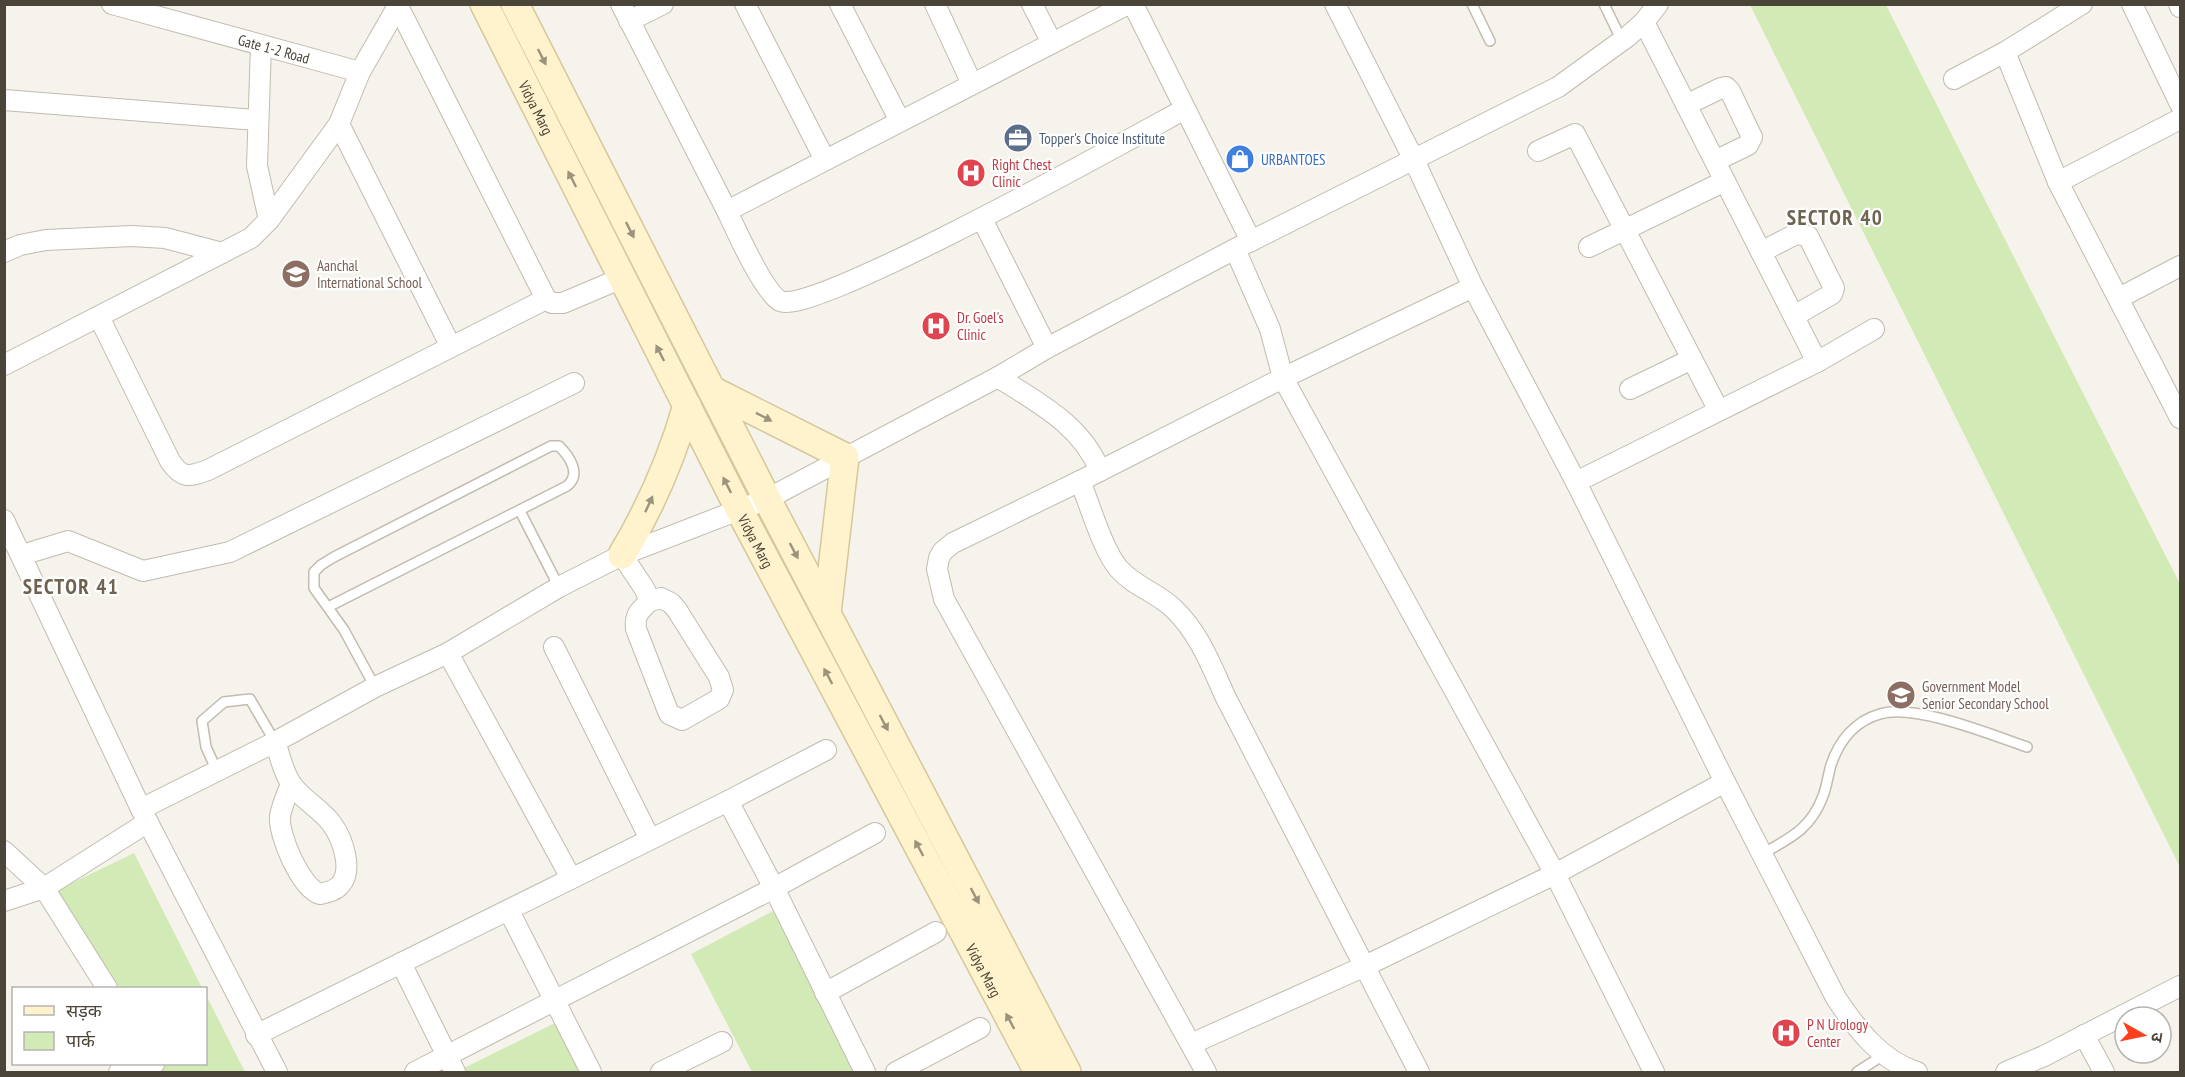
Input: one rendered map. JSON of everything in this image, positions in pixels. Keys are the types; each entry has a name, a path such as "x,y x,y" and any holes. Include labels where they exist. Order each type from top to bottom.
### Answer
{"main road":[{"name":"Vidya Marg","path":"484,4 740,511 1038,1072"},
{"name":"Vidya Marg","path":"515,4 767,499 1067,1072"},
{"path":"712,390 845,457 827,613"},
{"path":"622,555 668,464 687,405"}],"street":[{"name":"Gate 1-2 Road","path":"111,4 360,72"},
{"path":"663,4 625,13 758,272 779,300 788,303 825,293 982,219 1185,109"},
{"path":"745,4 825,160"},
{"path":"840,4 900,121"},
{"path":"935,4 972,84"},
{"path":"1032,4 1052,44"},
{"path":"727,211 1128,4"},
{"path":"1133,4 1185,109 1243,245 1283,378 1555,874 1654,1072"},
{"path":"1335,4 1414,160 1473,287 1576,482 1725,782 1836,998 1858,1030 1906,1069 1917,1072"},
{"path":"4,901 44,888 144,815 217,771 375,687 448,653 559,587 622,555 767,499 1243,245 1558,87 1622,41 1644,22 1658,4"},
{"path":"1954,79 2005,52 2082,4"},
{"path":"2132,4 2181,104"},
{"path":"399,5 546,299 552,303 563,303 622,278"},
{"path":"4,365 251,238 269,220 339,124 360,72 399,5"},
{"path":"1644,22 1817,362"},
{"path":"261,45 257,166 269,220"},
{"path":"2005,52 2058,182 2181,418"},
{"path":"1686,105 1722,88 1726,87 1730,91 1752,137 1748,145 1715,161"},
{"path":"4,100 257,120"},
{"path":"2058,182 2181,120"},
{"path":"339,124 451,346"},
{"path":"1538,151 1575,134 1718,409"},
{"path":"1589,247 1725,181"},
{"path":"982,219 1047,348"},
{"path":"1761,252 1797,234 1808,236 1834,288 1832,294 1794,316"},
{"path":"4,252 20,245 46,240 132,236 165,238 222,253"},
{"path":"2119,298 2181,266"},
{"path":"1206,1072 944,599 937,569 939,558 943,551 953,543 1080,482 1283,378 1473,287"},
{"path":"99,317 171,461 180,472 191,476 208,470 546,299"},
{"path":"1576,482 1718,409 1817,362 1874,329"},
{"path":"1630,389 1692,359"},
{"path":"998,377 1057,414 1093,454 1100,471"},
{"path":"22,555 68,541 143,571 230,552 574,383"},
{"path":"1080,482 1117,567 1132,582 1173,608 1199,640 1225,696 1363,967 1419,1072"},
{"path":"6,524 144,815 277,1072"},
{"path":"622,555 650,601"},
{"path":"661,598 671,603 677,610 723,690 719,699 682,720 669,714 636,629 634,620 638,612 650,601 661,598"},
{"path":"554,647 650,839"},
{"path":"448,653 571,878"},
{"path":"275,742 291,784 322,813 339,838 345,855 346,868 343,883 334,891 320,894 309,888 299,873 281,835 280,816 291,784"},
{"path":"256,1035 826,750"},
{"path":"1191,1044 1363,967 1555,874 1725,782"},
{"path":"728,801 774,888 865,1072"},
{"path":"414,1072 451,1064 555,1001 875,833"},
{"path":"4,851 44,888 106,987"},
{"path":"508,910 591,1072"},
{"path":"825,993 936,932"},
{"path":"401,963 451,1064"},
{"path":"2006,1072 2044,1056 2181,986"},
{"path":"896,1072 980,1028"},
{"path":"2084,1035 2104,1072"},
{"path":"661,1072 722,1042"},
{"path":"119,1072 150,1065"}],"lane":[{"path":"1472,4 1490,41"},
{"path":"1604,4 1622,41"},
{"path":"328,607 520,511 572,482 573,465 568,454 559,446 551,446 491,475 321,565 314,572 312,580 314,588 344,630 375,687"},
{"path":"520,511 559,587"},
{"path":"217,771 206,747 202,721 224,702 250,699 275,742"},
{"path":"1762,854 1796,836 1814,817 1824,795 1839,744 1852,729 1882,713 1906,712 1946,720 2027,747"},
{"path":"1857,1072 1886,1054"}],"green space":[{"path":"1750,5 1886,5 2180,584 2180,867"},
{"path":"134,853 201,987 97,987 41,898"},
{"path":"773,911 855,1072 752,1072 691,954"},
{"path":"207,997 245,1072 151,1072 146,1065 207,1065"},
{"path":"559,1021 585,1072 461,1072 460,1070"}],"place":[{"name":"Topper's Choice Institute","path":"1018,138"},
{"name":"URBANTOES","path":"1240,159"},
{"name":"Right Chest Clinic","path":"971,173"},
{"name":"Aanchal International School","path":"296,274"},
{"name":"Dr. Goel's Clinic","path":"936,326"},
{"name":"Government Model Senior Secondary School","path":"1901,695"},
{"name":"P N Urology Center","path":"1786,1033"}],"district":[{"name":"SECTOR 40","path":"1835,217"},
{"name":"SECTOR 41","path":"71,586"}]}
